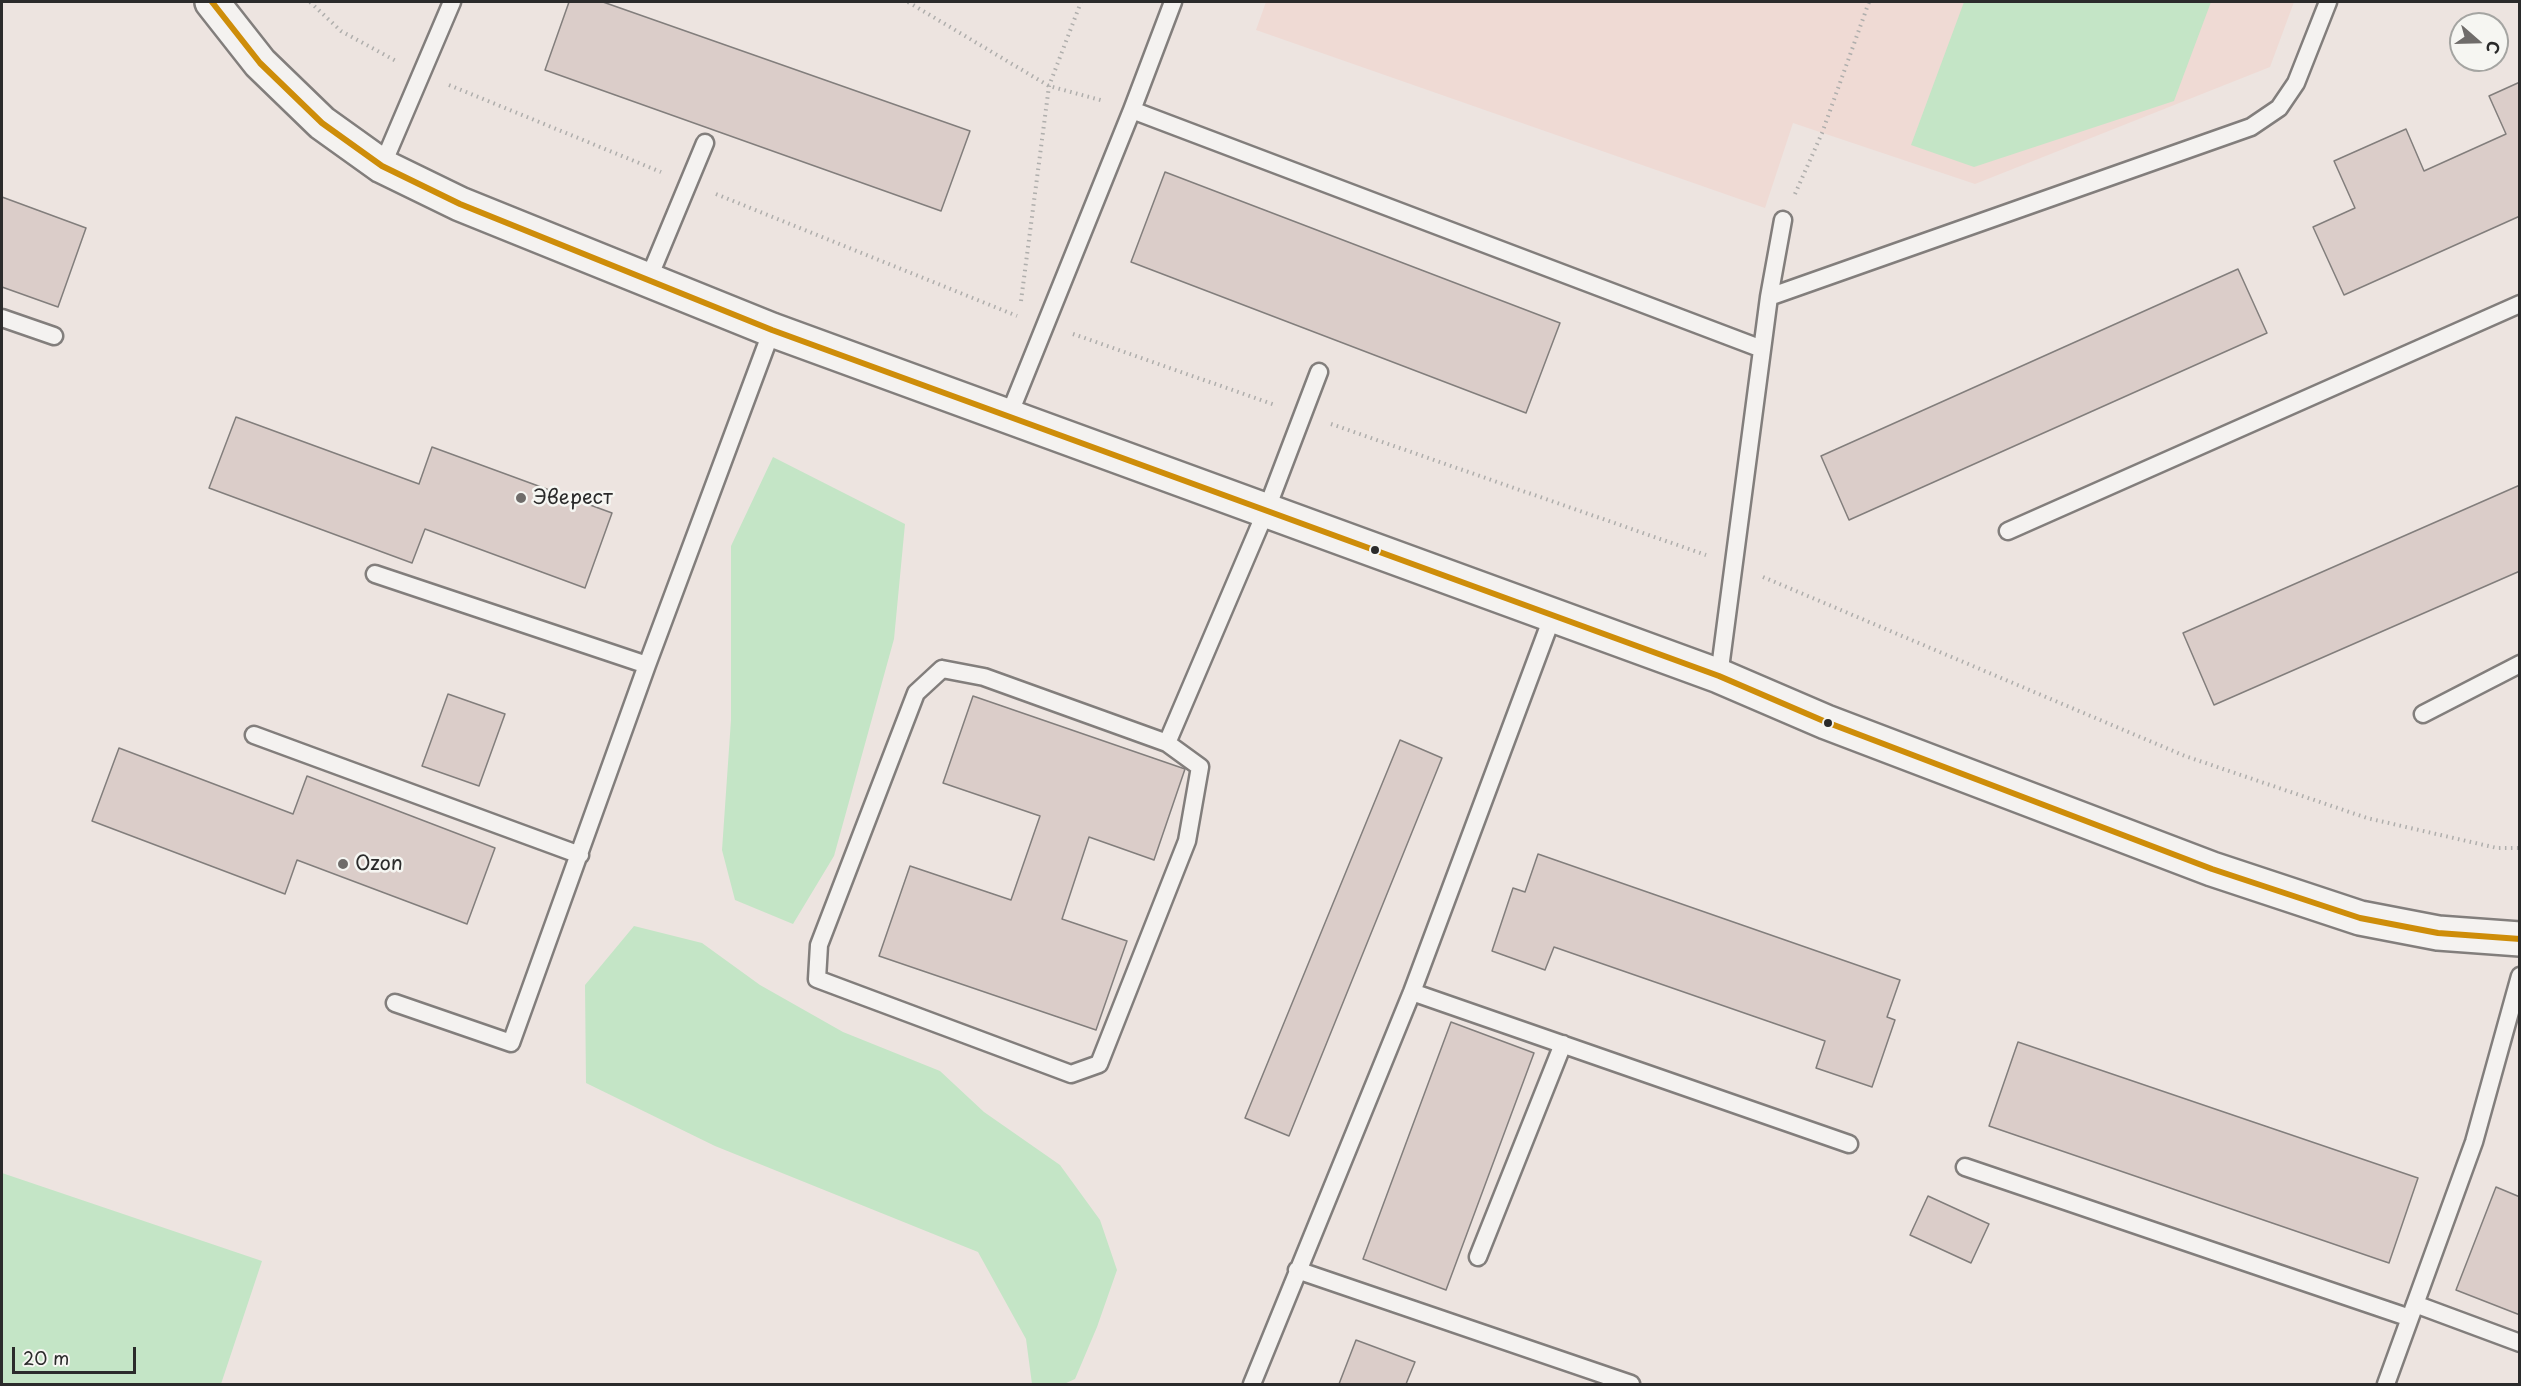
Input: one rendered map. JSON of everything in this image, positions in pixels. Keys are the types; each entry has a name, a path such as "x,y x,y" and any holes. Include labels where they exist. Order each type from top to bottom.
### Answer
{"street":[{"path":"212,2 260,63 322,123 382,166 460,204 772,330 1719,676 1826,722 2201,865 2360,918 2438,933 2520,939"}],"lane":[{"path":"382,166 452,2"},
{"path":"1008,415 1132,110 1173,2"},
{"path":"1769,297 2251,127 2279,108 2296,83 2328,2"},
{"path":"1132,110 1762,349"},
{"path":"648,280 705,143"},
{"path":"1719,676 1769,297 1783,220"},
{"path":"2007,531 2520,303"},
{"path":"2,318 54,336"},
{"path":"395,1003 511,1043 646,665 772,330"},
{"path":"1167,743 1266,511 1319,372"},
{"path":"375,574 646,665"},
{"path":"1252,1384 1412,992 1553,615"},
{"path":"2423,714 2520,664"},
{"path":"942,669 984,677 1167,743 1200,766 1187,841 1099,1064 1071,1074 818,979 819,945 916,693 942,669"},
{"path":"254,735 580,855"},
{"path":"2386,1384 2474,1142 2520,976"},
{"path":"1412,992 1849,1144"},
{"path":"1478,1257 1563,1044"},
{"path":"1965,1167 2413,1311 2520,1343"},
{"path":"1297,1270 1631,1384"}],"path":[{"path":"310,2 341,31 422,74 1018,317 1735,565 2185,756 2367,818 2497,848 2520,848"},
{"path":"908,2 1049,86 1132,110"},
{"path":"1018,317 1049,86 1081,2"},
{"path":"1783,220 1822,133 1869,2"}],"shaded area":[{"path":"1266,2 2294,2 2270,67 1975,184 1793,123 1765,208 1256,30"}],"green space":[{"path":"1964,2 2211,2 2174,101 1974,167 1911,145"},
{"path":"773,457 905,524 894,639 834,856 793,924 735,900 722,850 731,720 731,546"},
{"path":"634,926 702,943 760,985 843,1032 940,1071 984,1112 1060,1165 1100,1220 1117,1270 1097,1327 1075,1379 1064,1384 1032,1384 1026,1339 978,1252 715,1146 586,1083 585,985"},
{"path":"2,1173 262,1261 221,1384 2,1384"}],"building":[{"path":"569,2 603,2 970,131 941,211 545,70"},
{"path":"2520,82 2520,216 2344,295 2313,227 2355,208 2334,161 2406,129 2424,171 2506,134 2489,96"},
{"path":"1165,172 1560,323 1526,413 1131,262"},
{"path":"2,197 86,228 58,307 2,287"},
{"path":"2238,269 2267,333 1849,520 1821,456"},
{"path":"236,417 419,484 432,447 612,513 585,588 425,529 412,563 209,488"},
{"path":"2520,485 2520,571 2214,705 2183,633"},
{"path":"448,694 505,714 479,786 422,766"},
{"path":"973,696 1185,769 1154,860 1089,837 1062,919 1127,941 1096,1030 879,956 910,866 1011,900 1040,816 943,783"},
{"path":"1400,740 1442,758 1289,1136 1245,1118"},
{"path":"119,748 293,814 307,776 495,848 467,924 297,860 285,894 92,821"},
{"path":"1538,854 1900,980 1887,1017 1895,1020 1872,1087 1816,1068 1825,1041 1554,947 1545,970 1492,951 1513,888 1525,892"},
{"path":"1451,1022 1534,1053 1446,1290 1363,1259"},
{"path":"2018,1042 2418,1178 2389,1263 1989,1126"},
{"path":"2496,1187 2520,1197 2520,1315 2456,1290"},
{"path":"1928,1196 1989,1224 1971,1263 1910,1235"},
{"path":"1356,1340 1415,1362 1406,1384 1339,1384"}],"transit line":[{"path":"212,2 260,63 322,123 382,166 460,204 772,330 1719,676 1826,722 2212,869 2360,918 2438,933 2520,939"}],"place":[{"name":"Эверест","path":"521,498"},
{"name":"Ozon","path":"343,864"}]}
